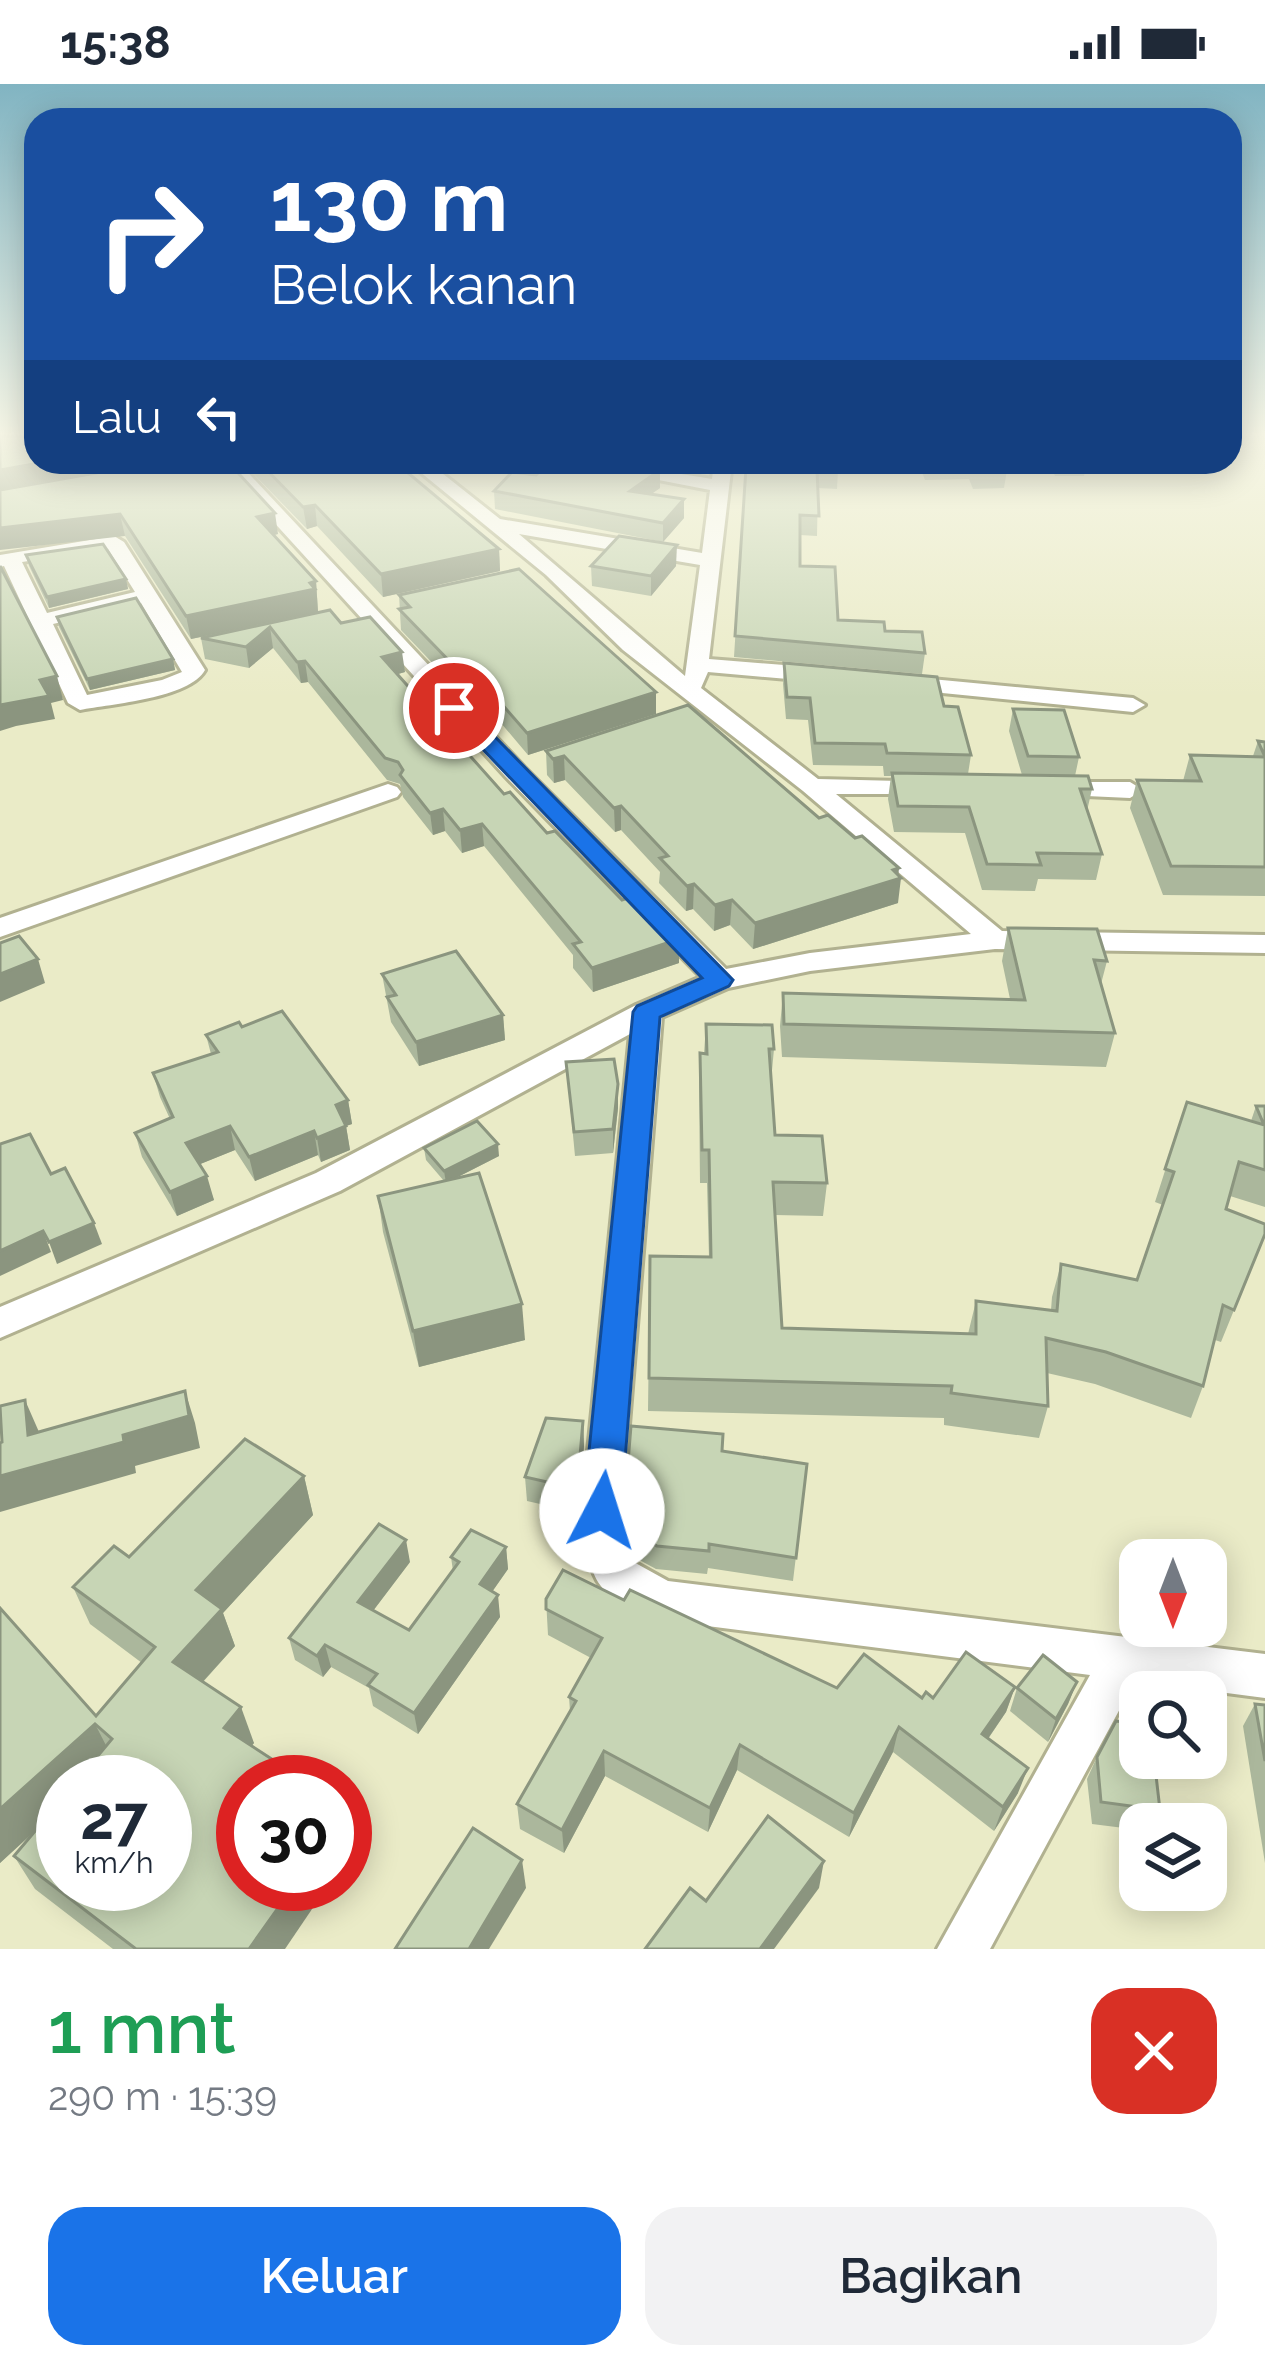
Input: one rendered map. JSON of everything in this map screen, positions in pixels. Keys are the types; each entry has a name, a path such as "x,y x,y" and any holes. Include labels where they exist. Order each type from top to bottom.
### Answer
{"street":[{"path":"282,523 363,611 526,769 720,980"},
{"path":"490,523 708,560"},
{"path":"490,523 696,707 812,786 995,940"},
{"path":"696,707 713,523"},
{"path":"114,542 147,595 194,650 194,670 186,680 100,703 80,703 5,559 114,542"},
{"path":"39,621 147,595"},
{"path":"698,665 839,676"},
{"path":"881,681 1133,705"},
{"path":"812,786 970,788"},
{"path":"1015,788 1130,790"},
{"path":"0,928 388,792"},
{"path":"0,1323 328,1182 647,1012 720,980 810,962 995,940 1265,944"},
{"path":"647,1012 602,1511 611,1570 637,1590 668,1601 1265,1676"},
{"path":"962,1949 1124,1657"}],"building":[{"path":"0,523 43,523 0,528"},
{"path":"126,523 263,523 316,581 310,583 315,589 186,616"},
{"path":"332,523 468,523 499,549 381,574"},
{"path":"742,523 800,523 800,566 835,567 838,620 884,622 885,631 922,632 925,653 735,636"},
{"path":"619,536 677,545 651,576 591,566"},
{"path":"103,544 126,579 47,597 26,555"},
{"path":"0,566 57,676 40,680 49,696 0,705"},
{"path":"519,569 656,692 527,733 471,669 460,672 399,609 410,607 399,595"},
{"path":"136,598 173,659 87,679 57,617"},
{"path":"330,610 341,623 370,617 402,652 382,657 504,794 510,792 547,833 555,831 622,900 628,898 647,920 658,916 679,939 592,968 573,944 581,942 482,824 460,830 443,809 430,813 400,775 403,770 398,762 385,758 305,661 297,662 270,627 246,647 201,638"},
{"path":"784,663 937,677 944,706 958,707 971,755 887,753 885,744 815,743 810,698 787,697"},
{"path":"688,705 819,818 828,815 855,838 862,836 899,868 893,870 901,878 755,923 732,900 715,905 694,884 687,886 660,858 668,856 621,806 614,808 564,756 553,759 546,751"},
{"path":"1013,709 1064,710 1079,757 1028,756"},
{"path":"1190,755 1265,757 1265,867 1171,866 1137,780 1201,781"},
{"path":"892,773 1088,776 1092,789 1080,789 1102,854 1037,853 1041,865 987,864 969,807 898,806"},
{"path":"1008,928 1097,929 1107,961 1094,960 1115,1033 784,1024 783,993 1025,1000"},
{"path":"19,936 38,959 0,974 0,943"},
{"path":"456,951 503,1015 416,1042 387,997 396,995 382,974"},
{"path":"282,1011 348,1100 336,1105 346,1126 317,1138 314,1131 249,1157 230,1126 186,1143 207,1176 170,1192 135,1133 173,1117 153,1073 218,1052 206,1035"},
{"path":"706,1024 772,1025 774,1049 769,1049 775,1135 822,1136 827,1183 773,1182 782,1328 976,1334 976,1301 1057,1311 1061,1264 1137,1280 1174,1172 1165,1169 1187,1102 1264,1125 1256,1106 1265,1106 1265,1170 1239,1162 1226,1209 1265,1224 1265,1234 1234,1310 1223,1305 1203,1386 1106,1352 1046,1338 1048,1406 951,1393 952,1386 649,1378 650,1256 711,1257 709,1150 702,1150 700,1053 707,1054"},
{"path":"614,1059 618,1084 613,1129 574,1132 566,1062"},
{"path":"477,1121 498,1144 444,1171 424,1148"},
{"path":"30,1134 51,1174 65,1168 94,1223 49,1242 43,1231 0,1251 0,1144"},
{"path":"479,1173 522,1304 413,1331 378,1196"},
{"path":"185,1391 189,1416 123,1435 124,1442 0,1476 0,1406 25,1400 28,1435"},
{"path":"546,1418 583,1421 580,1456 569,1487 525,1477"},
{"path":"631,1426 723,1434 722,1451 807,1464 796,1558 709,1544 709,1551 657,1546 634,1533 626,1487"},
{"path":"245,1439 304,1476 196,1590 222,1609 173,1662 241,1707 224,1728 266,1755 216,1755 216,1911 276,1911 249,1949 136,1949 86,1911 192,1911 192,1755 99,1755 112,1739 95,1724 60,1755 36,1755 36,1777 0,1809 0,1608 96,1716 155,1647 73,1587 114,1546 129,1557"},
{"path":"379,1524 406,1540 358,1602 409,1630 459,1562 451,1557 471,1530 506,1547 480,1584 498,1595 414,1713 368,1685 377,1674 325,1645 317,1656 289,1638"},
{"path":"563,1570 624,1600 630,1590 837,1688 864,1654 922,1698 926,1692 933,1698 966,1652 1015,1687 982,1734 1028,1768 1003,1807 899,1727 854,1813 740,1745 710,1808 604,1751 562,1830 517,1804 576,1701 569,1697 602,1638 546,1609 546,1599"},
{"path":"1043,1655 1077,1682 1056,1719 1017,1688"},
{"path":"1255,1704 1265,1705 1265,1761"},
{"path":"1119,1721 1119,1779 1156,1779 1159,1803 1101,1802 1097,1757"},
{"path":"768,1816 824,1861 760,1949 645,1949 690,1888 706,1901"},
{"path":"473,1828 522,1860 469,1949 395,1949"},
{"path":"36,1830 36,1873 14,1856"}],"route":[{"path":"454,708 720,980 647,1012 602,1511"}]}
